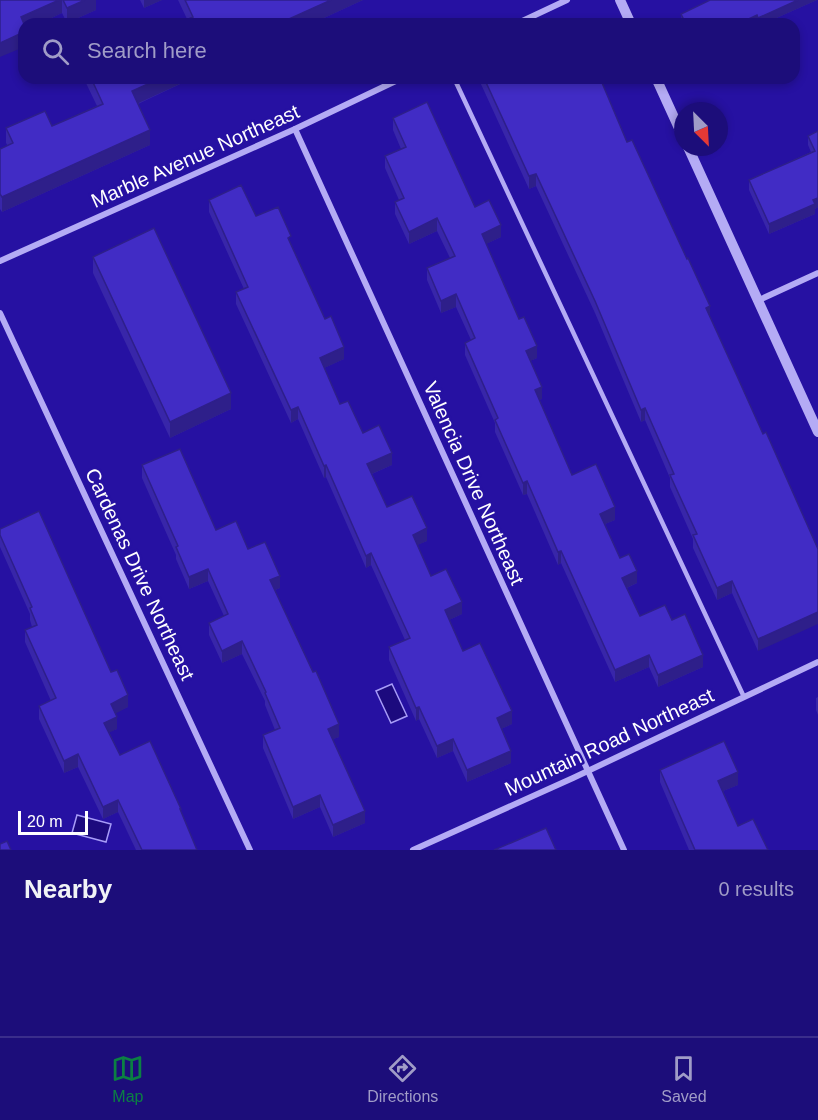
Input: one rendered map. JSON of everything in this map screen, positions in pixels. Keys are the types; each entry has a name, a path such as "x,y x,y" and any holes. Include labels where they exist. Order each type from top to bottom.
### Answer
{"street":[{"path":"529,18 567,0"},
{"path":"620,0 628,18"},
{"name":"Marble Avenue Northeast","path":"0,261 295,129 389,84"},
{"path":"659,84 674,117"},
{"name":"Valencia Drive Northeast","path":"295,129 624,850"},
{"path":"692,156 818,432"},
{"path":"759,300 818,273"},
{"name":"Cardenas Drive Northeast","path":"0,313 250,850"},
{"name":"Mountain Road Northeast","path":"413,850 588,771 818,662"}],"lane":[{"path":"457,84 744,697"}],"shaded area":[{"path":"392,684 407,716 391,723 376,691"},
{"path":"77,815 111,824 106,842 72,833"}],"building":[{"path":"0,0 59,0 18,18 18,35 0,43"},
{"path":"63,0 85,0 67,8"},
{"path":"185,0 331,0 291,18 191,18 193,17"},
{"path":"710,0 798,0 758,18 757,15 751,18 683,18 681,14"},
{"path":"94,84 148,84 132,91 150,130 2,197 0,194 0,149 13,143 6,128 45,111 52,126 103,104"},
{"path":"487,84 603,84 627,142 632,140 688,258 710,306 706,308 763,434 766,432 818,549 818,612 758,639 732,581 717,588 693,535 697,534 670,475 674,474 645,408 641,410 595,301 536,174 529,176"},
{"path":"427,102 475,207 489,200 501,225 482,234 519,319 524,317 537,346 526,351 542,387 535,390 572,475 596,464 615,507 600,514 620,558 629,554 637,571 622,578 640,616 665,605 672,620 685,614 703,655 658,675 649,655 615,670 561,551 558,552 527,481 523,483 495,420 498,418 465,343 475,338 456,294 441,301 427,268 455,256 437,218 409,232 395,202 404,198 385,156 406,147 393,118"},
{"path":"818,131 818,198 813,200 815,204 769,224 749,180 815,151 808,136"},
{"path":"241,185 256,216 278,207 291,236 288,238 325,319 331,316 344,347 320,358 340,404 348,401 363,433 379,425 392,453 367,464 387,507 412,496 427,528 413,535 431,576 446,569 462,602 445,610 463,651 480,643 512,711 497,718 511,751 467,770 453,739 437,746 419,707 416,708 389,647 410,638 371,553 366,556 298,407 291,410 236,292 248,287 209,200"},
{"path":"154,228 231,393 170,422 93,257"},
{"path":"180,449 216,530 236,521 248,549 265,542 280,576 270,580 313,672 316,671 339,724 328,729 365,811 333,825 320,795 293,807 263,735 280,728 266,692 242,641 222,651 209,623 228,614 208,569 189,577 176,547 178,546 142,465"},
{"path":"39,511 111,672 117,670 128,695 111,704 117,717 104,723 120,755 150,741 197,850 142,850 118,800 103,807 78,754 64,761 39,706 56,698 25,630 37,625 30,608 32,607 0,535 0,529"},
{"path":"724,741 738,772 718,781 738,826 753,819 768,850 695,850 660,770"},
{"path":"546,828 556,850 494,850"},
{"path":"7,841 11,850 0,850 0,844"}]}
